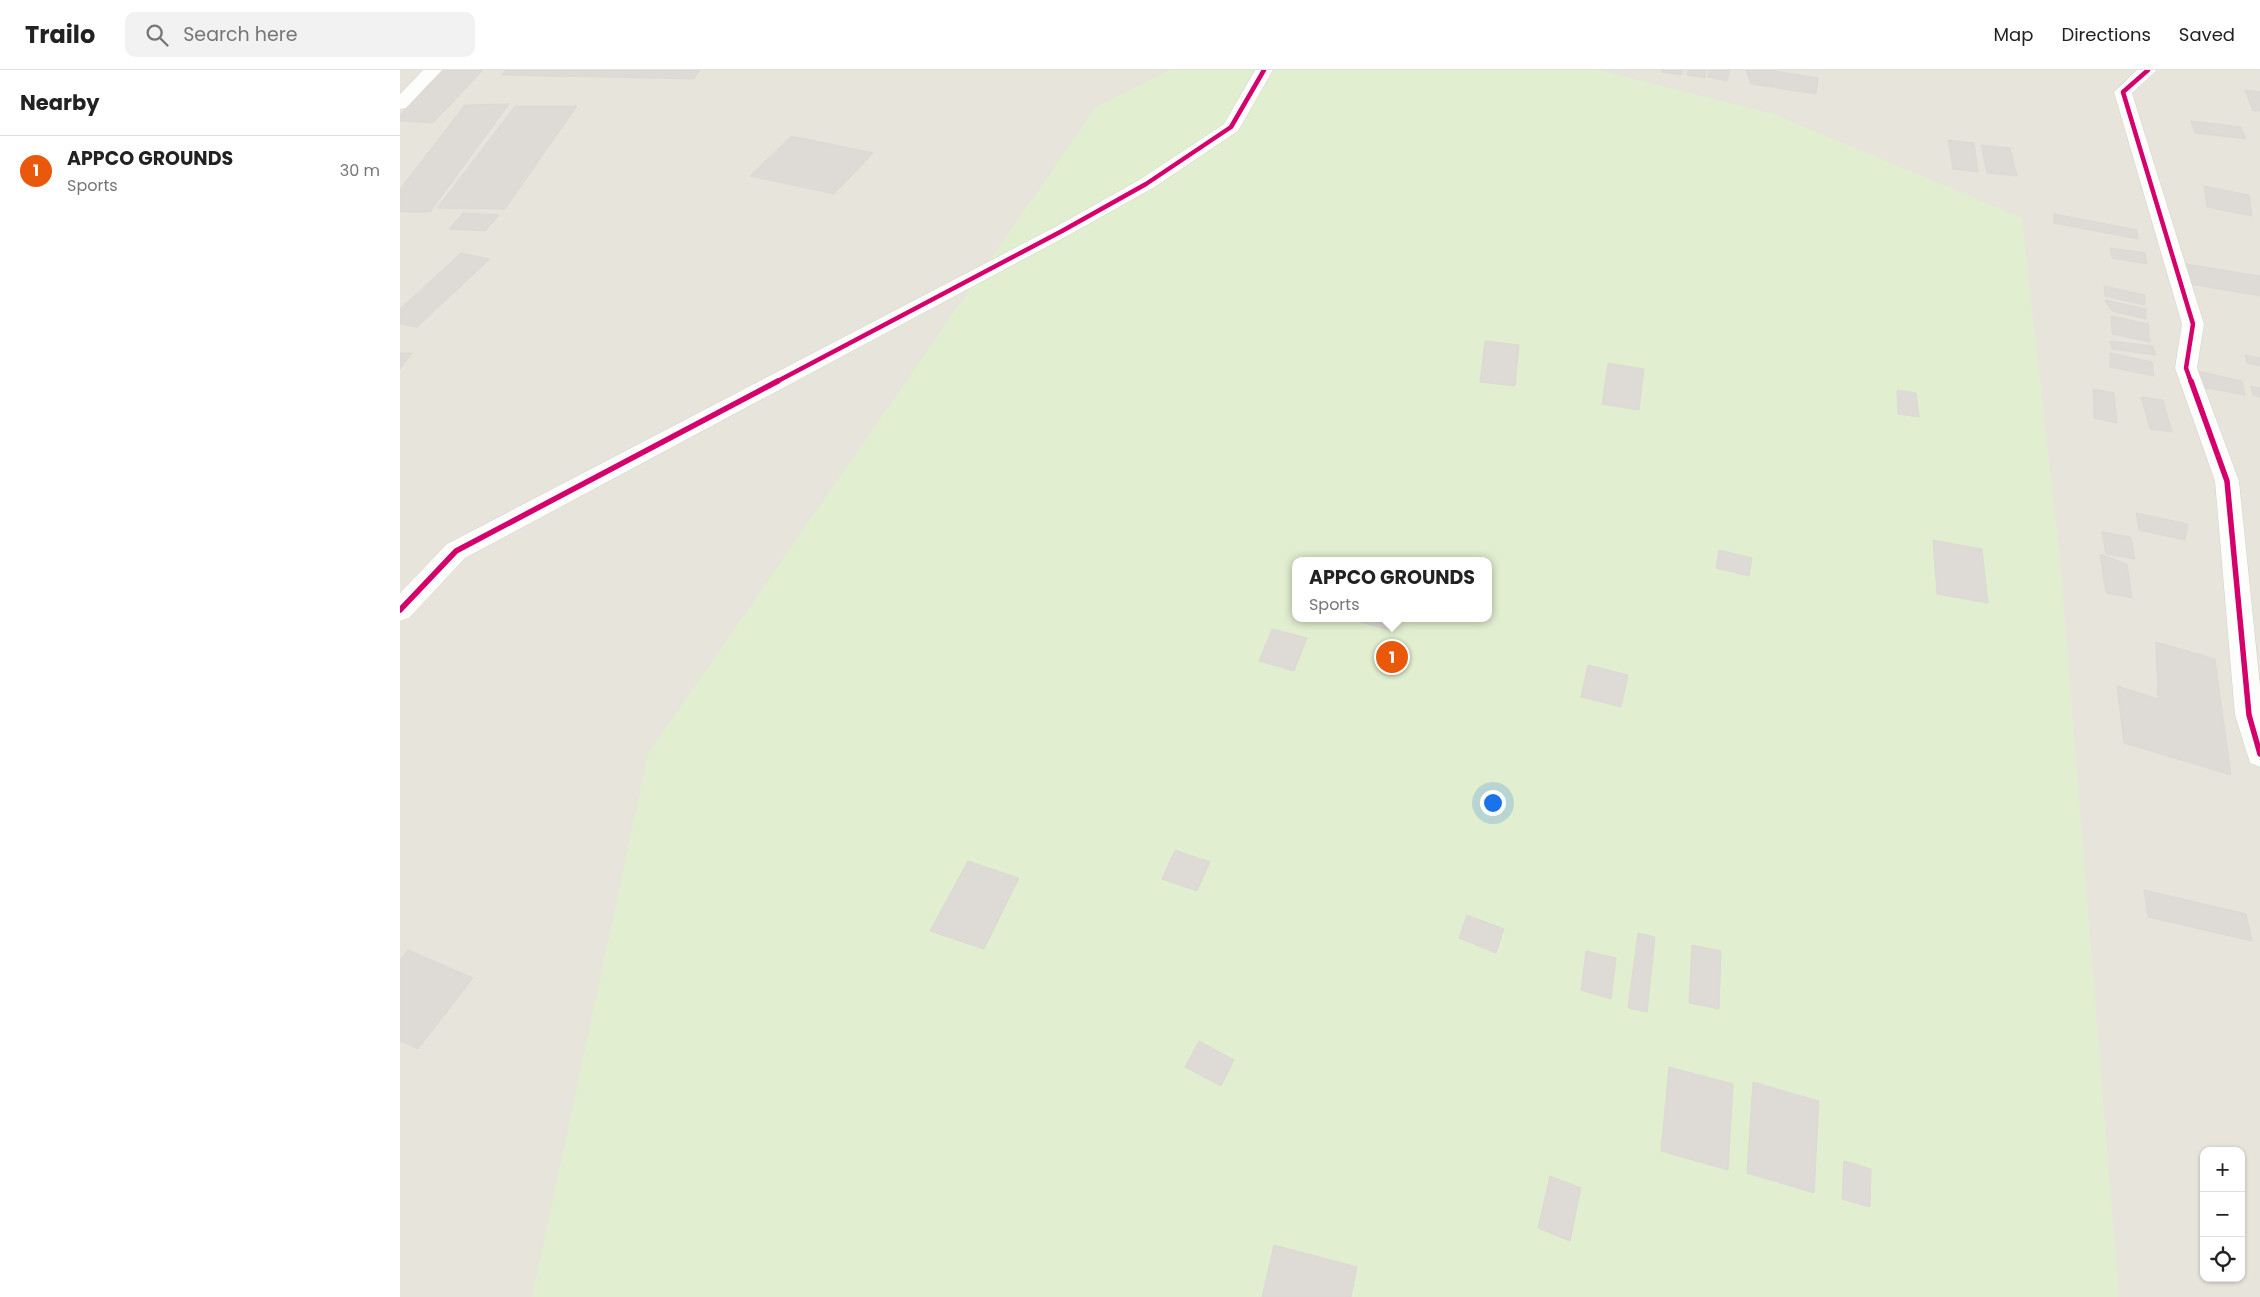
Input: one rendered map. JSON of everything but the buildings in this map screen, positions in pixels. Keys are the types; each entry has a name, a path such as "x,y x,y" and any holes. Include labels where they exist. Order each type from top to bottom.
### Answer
{"street":[{"path":"400,104 433,70"},
{"path":"400,610 456,551 1146,184 1231,127 1264,70"},
{"path":"2148,70 2123,92 2193,324 2186,368 2227,481 2249,715 2260,754"}],"shaded area":[{"path":"400,70 2260,70 2260,1297 400,1297"}],"green space":[{"path":"1170,70 1598,70 1774,114 2022,218 2060,559 2119,1297 532,1297 648,754 1096,107"}],"cycle path":[{"path":"400,610 456,551 1062,231 1146,184 1231,127 1264,70"},
{"path":"2148,70 2123,92 2193,324 2186,368 2227,481 2249,715 2260,754"}],"place":[{"name":"APPCO GROUNDS","path":"1392,657"}]}
